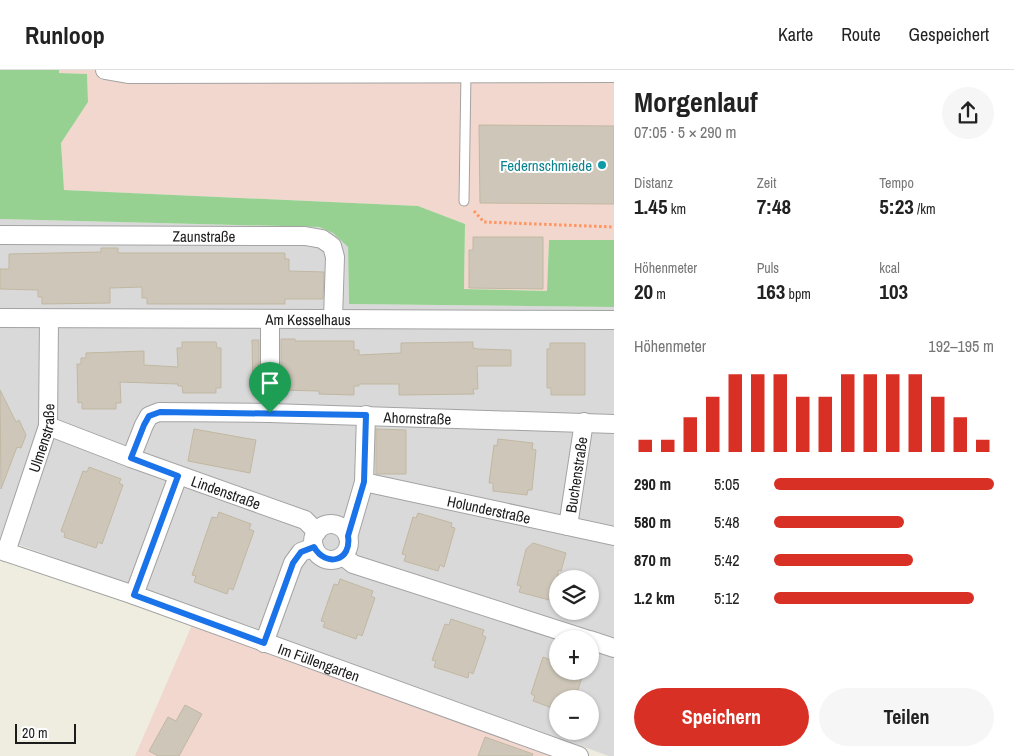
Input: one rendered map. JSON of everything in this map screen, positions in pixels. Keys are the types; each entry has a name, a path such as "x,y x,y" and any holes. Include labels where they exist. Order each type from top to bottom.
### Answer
{"street":[{"path":"104,70 128,74 355,72 614,73"},
{"name":"Zaunstraße","path":"0,235 305,236 322,239 332,246 335,257 333,319"},
{"name":"Am Kesselhaus","path":"0,318 614,320"},
{"name":"Ulmenstraße","path":"3,551 48,426 49,318"},
{"path":"270,319 270,413"},
{"name":"Ahornstraße","path":"131,458 149,416 160,412 366,415 614,424"},
{"path":"315,540 319,555 326,559 335,560 343,556 347,550 349,544 348,536 364,482 366,415"},
{"name":"Buchenstraße","path":"568,526 584,422"},
{"name":"Lindenstraße","path":"48,426 178,476 305,520 315,540"},
{"path":"134,595 178,476"},
{"name":"Holunderstraße","path":"364,482 614,536"},
{"path":"264,643 293,563 301,552 315,540 324,526 334,524 343,528 348,536"},
{"name":"Im Füllengarten","path":"3,551 134,595 579,756"},
{"path":"343,556 354,564 558,630"},
{"path":"599,643 614,648"}],"lane":[{"path":"464,201 466,73"}],"path":[{"path":"464,201 484,222 614,227"}],"shaded area":[{"path":"59,70 614,70 614,240 549,240 547,291 464,289 465,224 418,206 64,190 61,143 88,102 87,74 59,73"},
{"path":"0,219 319,227 333,233 348,247 349,304 614,307 614,756 609,756 564,740 599,740 599,690 549,690 549,735 0,538"},
{"path":"192,625 562,756 135,756"}],"green space":[{"path":"0,70 59,70 59,73 87,74 88,102 61,143 64,190 418,206 465,224 464,289 547,291 549,240 614,240 614,307 349,304 348,247 333,233 319,227 0,219"}],"building":[{"path":"479,125 614,126 614,204 480,203"},
{"path":"473,237 543,237 543,289 469,288 469,250 473,250"},
{"path":"101,248 118,248 118,253 285,253 285,259 289,259 289,271 324,272 323,299 285,299 285,304 147,304 147,298 142,298 142,287 110,288 110,303 42,304 42,297 38,297 38,290 0,289 0,269 9,269 9,254 101,252"},
{"path":"281,339 295,339 295,341 354,341 354,350 359,350 359,355 401,353 401,343 473,342 473,348 511,350 511,366 477,366 478,389 473,389 474,394 399,395 399,384 359,384 359,386 354,386 354,395 319,394 319,391 281,390"},
{"path":"252,340 259,340 259,390 253,390"},
{"path":"182,342 216,342 217,348 221,348 221,388 216,388 216,393 183,393 182,386 178,386 178,384 120,382 121,403 116,403 116,409 82,409 82,402 78,403 77,364 81,364 81,358 86,358 86,353 144,351 144,365 178,367 177,348 182,348"},
{"path":"550,343 585,343 585,395 551,395 551,388 547,388 547,349 550,349"},
{"path":"0,390 16,422 19,420 26,435 21,448 17,447 1,489"},
{"path":"194,429 256,440 250,473 188,461"},
{"path":"376,429 406,430 406,474 376,474"},
{"path":"498,439 533,443 532,449 536,450 532,490 528,490 527,495 493,491 493,483 489,483 494,445 497,446"},
{"path":"89,467 121,479 119,483 123,485 102,544 98,542 96,548 64,537 65,533 61,531 83,471 87,472"},
{"path":"219,512 251,524 249,529 254,531 233,590 229,588 227,594 194,582 196,576 192,575 212,517 217,518"},
{"path":"418,513 452,523 451,527 455,528 444,567 440,565 438,571 404,561 406,555 402,554 413,517 416,518"},
{"path":"533,543 566,553 561,570 549,570 549,600 519,592 521,586 517,585 526,549"},
{"path":"340,579 373,591 371,596 375,598 362,636 358,634 356,639 323,627 325,622 321,621 334,584 338,585"},
{"path":"451,619 484,630 482,635 486,637 473,674 469,672 468,678 434,667 436,661 432,660 445,624 449,625"},
{"path":"543,657 549,659 549,680 581,680 578,690 549,690 549,707 533,701 535,696 531,694"},
{"path":"185,705 202,714 179,756 158,756 149,751 168,717 176,721"},
{"path":"485,737 533,754 532,756 478,756"}],"place":[{"name":"Federnschmiede","path":"602,165"}],"route":[{"path":"160,412 270,413 366,415 364,482 348,536 349,544 347,550 343,556 335,560 326,559 319,555 314,547 301,552 293,563 264,643 134,595 178,476 131,458 149,416 160,412"}]}
